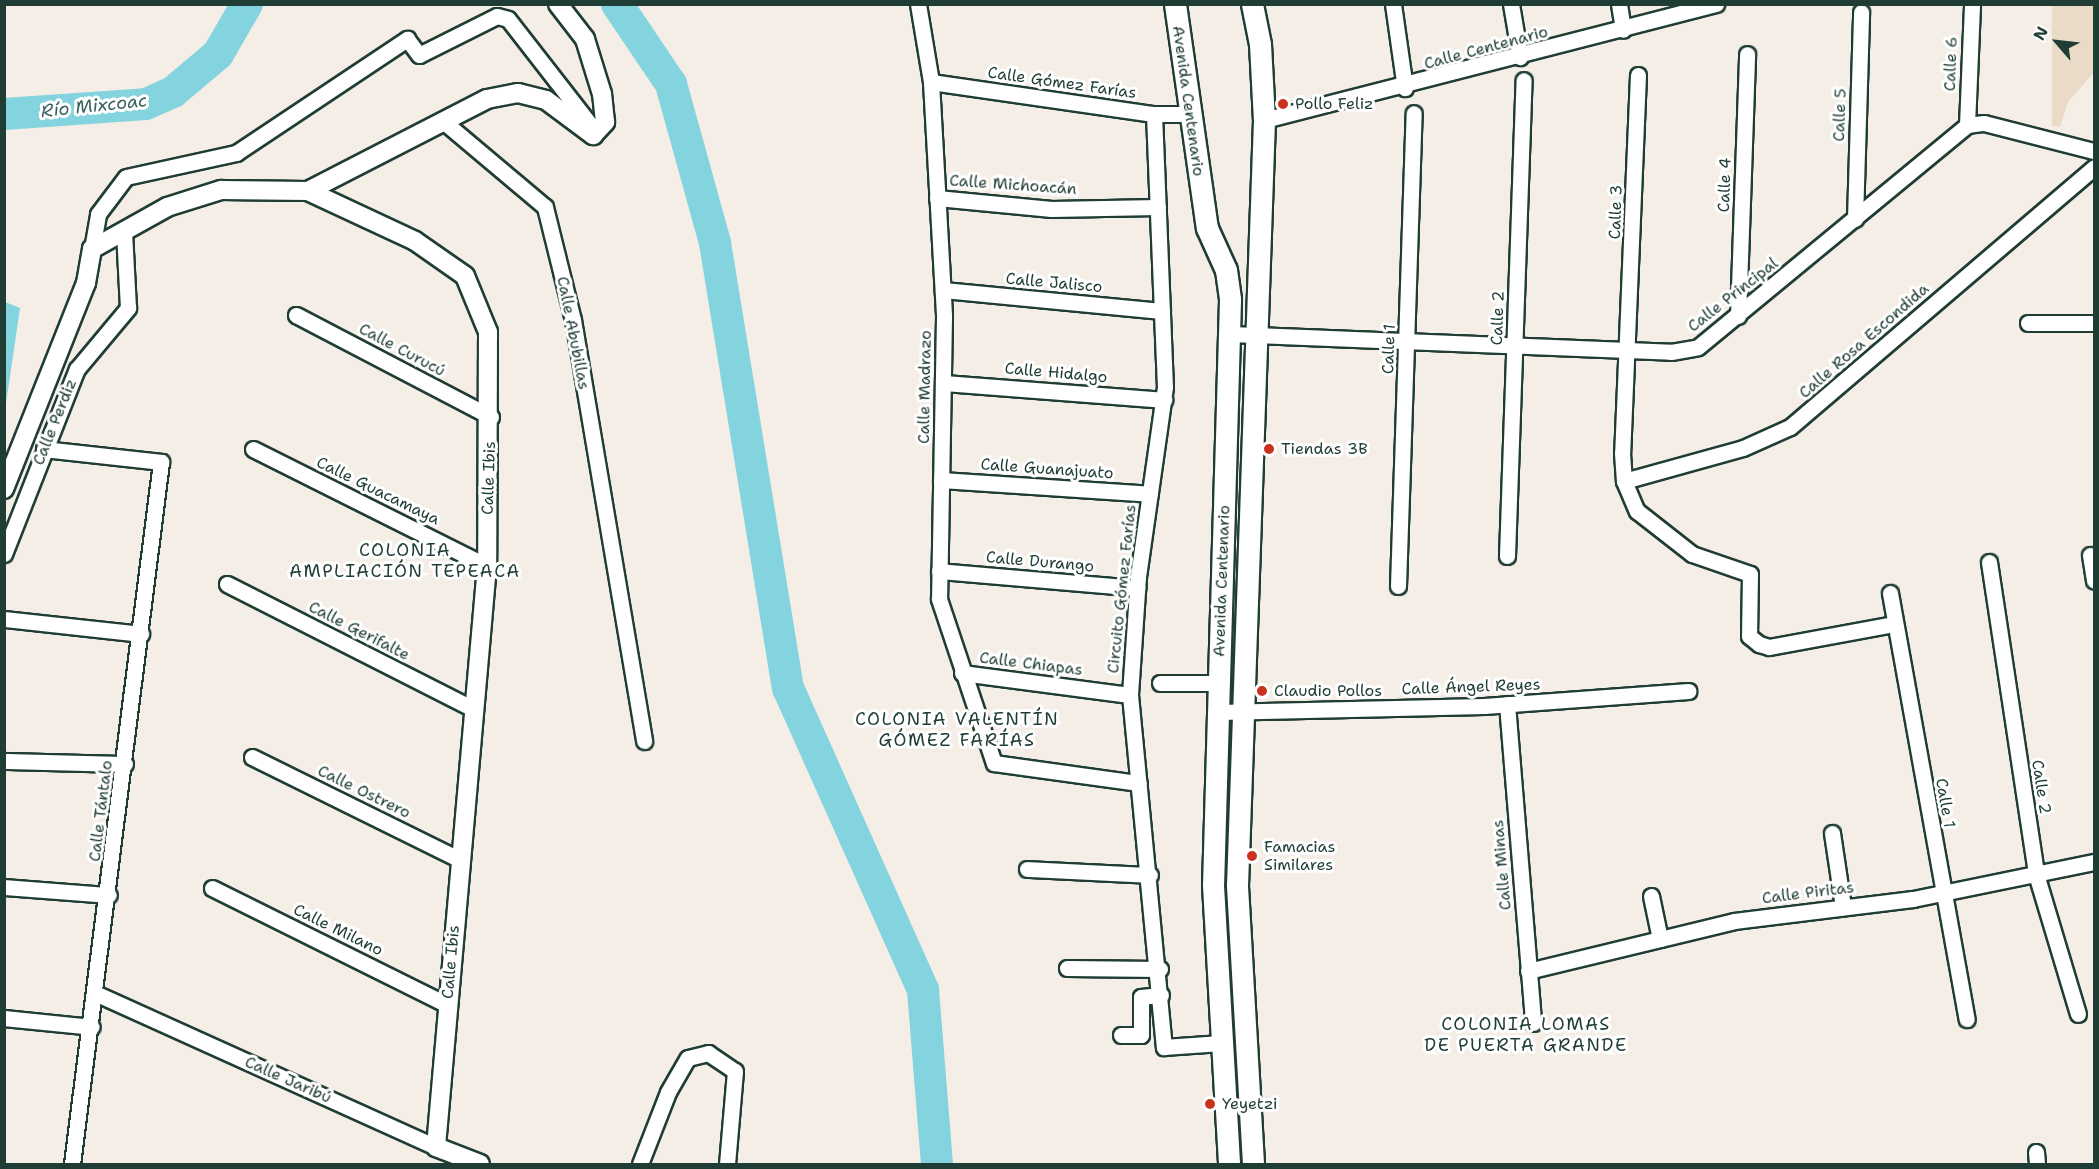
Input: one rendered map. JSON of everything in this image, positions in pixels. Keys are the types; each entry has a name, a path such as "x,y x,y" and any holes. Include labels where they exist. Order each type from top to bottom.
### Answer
{"main road":[{"name":"Avenida Centenario","path":"1175,4 1188,114 1207,228 1226,270 1230,334 1213,885 1229,1164"},
{"name":"Avenida Centenario","path":"1252,4 1260,44 1264,120 1258,270 1259,334 1237,886 1253,1164"},
{"path":"1226,270 1258,270"}],"street":[{"path":"308,191 487,99 518,93 546,100 585,133 596,132 605,122 598,83 585,39 558,4"},
{"name":"Calle Madrazo","path":"918,4 931,82 943,290 945,382 939,599 994,763 1139,783"},
{"path":"1393,4 1405,88"},
{"path":"1511,4 1520,57"},
{"path":"1619,4 1623,30"},
{"name":"Calle Centenario","path":"1264,120 1405,88 1716,4"},
{"name":"Calle 6","path":"1967,125 1972,4"},
{"name":"Calle 5","path":"1855,219 1861,12"},
{"path":"99,244 98,214 126,177 236,153 407,39 419,55 497,16 508,19 596,132"},
{"name":"Calle 4","path":"1738,316 1747,54"},
{"name":"Calle 3","path":"1630,350 1638,75"},
{"name":"Calle 2","path":"1508,556 1524,80"},
{"name":"Calle Gómez Farías","path":"931,82 1154,114 1188,114"},
{"name":"Calle 1","path":"1398,586 1414,113"},
{"name":"Circuito Gómez Farías","path":"1154,114 1164,400 1137,588 1130,695 1160,969 1164,1047 1221,1043"},
{"name":"Calle Abubillas","path":"443,121 545,207 573,320 644,741"},
{"path":"1967,125 1984,123 2094,151"},
{"name":"Calle Principal","path":"1230,334 1516,343 1630,350 1698,347 1967,125"},
{"name":"Calle Rosa Escondida","path":"1624,481 1743,448 1790,427 2094,167"},
{"name":"Calle Ibis","path":"99,244 166,207 221,190 308,191 415,241 465,276 488,332 491,417 487,566 436,1147"},
{"name":"Calle Michoacán","path":"937,198 1051,209 1158,207"},
{"name":"Calle Perdiz","path":"4,554 76,369 128,308 124,232"},
{"name":"Calle Perdiz","path":"4,489 86,283 99,244"},
{"name":"Calle Jalisco","path":"943,290 1162,311"},
{"name":"Calle Curucú","path":"296,315 491,417"},
{"path":"2028,323 2094,323"},
{"path":"1630,350 1624,481 1637,511 1692,554 1750,574 1749,636 1759,644 1769,647 1894,624"},
{"name":"Calle Hidalgo","path":"945,382 1164,400"},
{"name":"Calle Tántalo","path":"44,449 161,462 109,896 73,1164"},
{"name":"Calle Guacamaya","path":"253,449 487,566"},
{"name":"Calle Guanajuato","path":"941,480 1150,495"},
{"path":"2090,555 2094,581"},
{"name":"Calle 2","path":"1989,562 2036,874 2078,1014"},
{"name":"Calle Durango","path":"939,572 1137,588"},
{"name":"Calle Gerifalte","path":"227,584 475,710"},
{"name":"Calle 1","path":"1890,593 1967,1019"},
{"path":"4,619 141,634"},
{"name":"Calle Chiapas","path":"962,673 1130,695"},
{"path":"1160,683 1219,683"},
{"name":"Calle Ángel Reyes","path":"1218,712 1507,704 1688,691"},
{"name":"Calle Minas","path":"1507,704 1533,1023"},
{"name":"Calle Ostrero","path":"252,757 460,860"},
{"path":"4,760 125,764"},
{"path":"1832,833 1843,907"},
{"name":"Calle Piritas","path":"1528,971 1734,921 1943,893 2094,862"},
{"path":"1028,869 1150,875"},
{"path":"4,887 109,896"},
{"name":"Calle Milano","path":"212,888 448,1005"},
{"path":"1651,896 1660,939"},
{"path":"1067,968 1160,969"},
{"name":"Calle Jaribú","path":"96,994 436,1147 480,1164"},
{"path":"1121,1035 1141,1035 1142,997 1161,995"},
{"path":"4,1018 92,1027"},
{"path":"640,1164 673,1084 688,1058 708,1053 735,1071 727,1164"}],"shaded area":[{"path":"2052,5 2094,5 2094,72 2068,102 2060,127 2052,126"}],"water":[{"path":"5,302 20,308 5,410"}],"waterway":[{"name":"Río Mixcoac","path":"4,114 146,104 173,92 218,54 247,4"},
{"path":"617,4 671,84 715,243 788,688 923,990 937,1164"}],"place":[{"name":"Pollo Feliz","path":"1283,104"},
{"name":"Tiendas 3B","path":"1269,449"},
{"name":"Claudio Pollos","path":"1262,691"},
{"name":"Famacias Similares","path":"1252,856"},
{"name":"Yeyetzi","path":"1210,1104"}],"district":[{"name":"COLONIA AMPLIACIÓN TEPEACA","path":"405,561"},
{"name":"COLONIA VALENTÍN GÓMEZ FARÍAS","path":"957,730"},
{"name":"COLONIA LOMAS DE PUERTA GRANDE","path":"1526,1035"}]}
